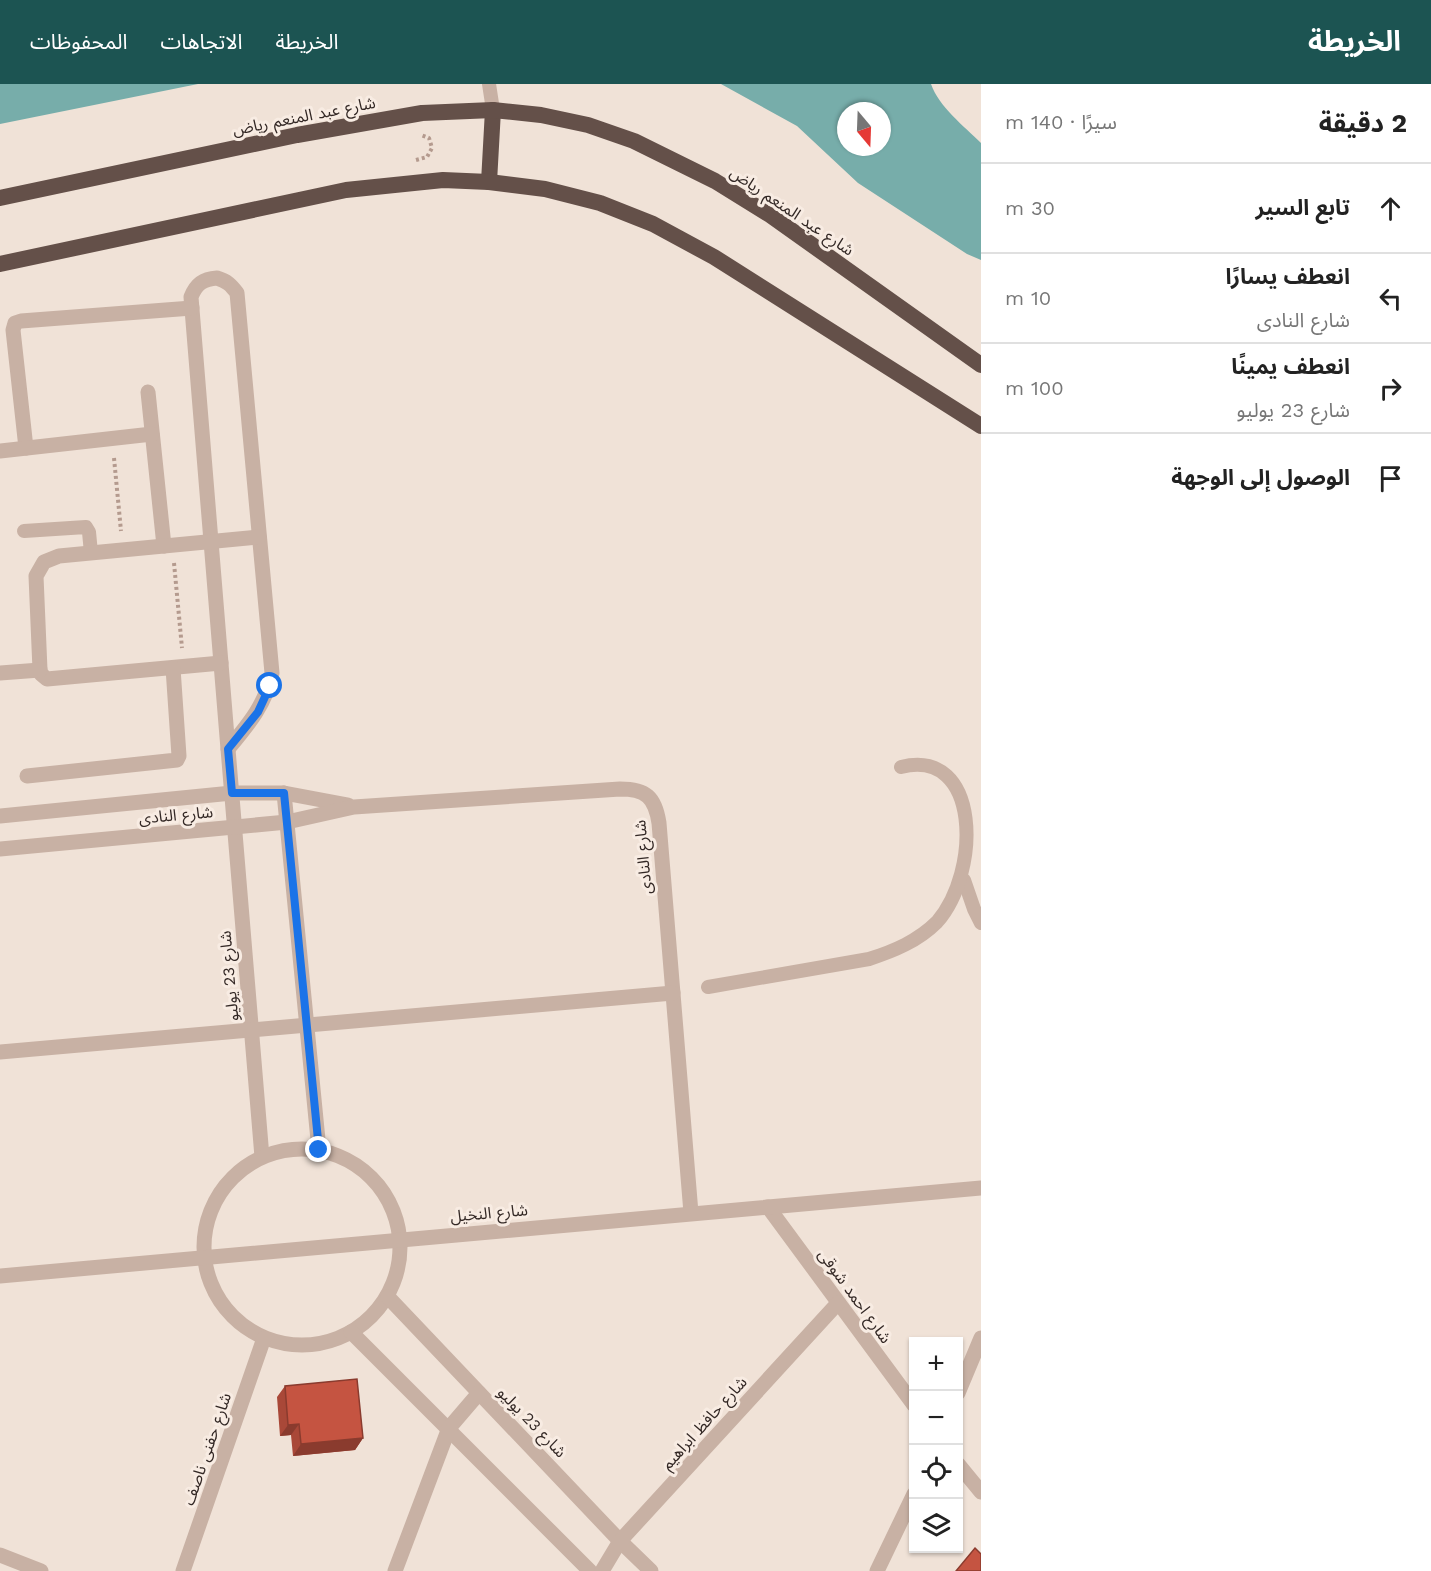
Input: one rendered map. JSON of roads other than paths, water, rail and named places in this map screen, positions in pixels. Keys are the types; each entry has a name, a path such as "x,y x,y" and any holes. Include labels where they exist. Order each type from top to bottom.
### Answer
{"highway":[{"path":"489,182 494,110"},
{"name":"شارع عبد المنعم رياض","path":"0,198 422,113 494,110 541,115 588,125 634,141 715,181 770,215 981,365"},
{"path":"0,264 346,190 443,180 489,182 545,189 600,204 653,224 714,257 981,426"}],"street":[{"path":"26,448 13,330 15,323 192,308 191,297 200,282 217,278 225,280 232,286 237,293 272,673 267,693 258,712 228,749"},
{"name":"شارع 23 يوليو","path":"192,308 262,1157"},
{"path":"148,392 168,545"},
{"path":"0,451 152,434"},
{"path":"221,663 51,679 44,677 40,670 36,576 38,568 51,558 259,537"},
{"path":"27,776 177,760 179,756 178,667"},
{"path":"0,673 40,670"},
{"name":"شارع النادى","path":"0,849 287,822 354,807 635,789 648,796 657,808 659,823 691,1213"},
{"name":"شارع النادى","path":"0,816 232,793 284,793 354,807"},
{"path":"284,793 319,1150"},
{"path":"0,1052 673,993"},
{"path":"300,1148 319,1150 344,1157 366,1171 384,1190 396,1214 401,1239 400,1259 396,1279 388,1297 372,1317 351,1332 323,1343 293,1345 264,1338 241,1324 223,1306 210,1282 204,1257 204,1232 211,1208 224,1187 235,1175 262,1157 281,1151 300,1148"},
{"name":"شارع النخيل","path":"0,1276 981,1188"},
{"name":"شارع احمد شوقى","path":"768,1207 909,1398"},
{"name":"شارع 23 يوليو","path":"388,1297 620,1542 651,1571"},
{"name":"شارع حافظ ابراهيم","path":"602,1571 620,1542 838,1303"},
{"path":"351,1332 591,1571"},
{"name":"شارع حفنى ناصف","path":"183,1571 264,1338"},
{"path":"959,1391 981,1338"},
{"path":"395,1571 449,1428 479,1393"},
{"path":"963,1470 981,1492"},
{"path":"876,1571 912,1499"},
{"path":"0,1555 41,1571"}],"lane":[{"path":"489,84 494,110"},
{"path":"24,531 86,527 89,532 91,553"},
{"path":"708,987 869,959 893,951 916,939 936,922 952,902 964,880 973,855 977,830 975,804 968,787 955,774 938,766 919,763 901,767"},
{"path":"964,880 981,923"}],"water":[{"path":"0,84 198,84 0,124"},
{"path":"721,84 931,84 940,101 981,143 981,260 967,254 858,183 797,126"}]}
